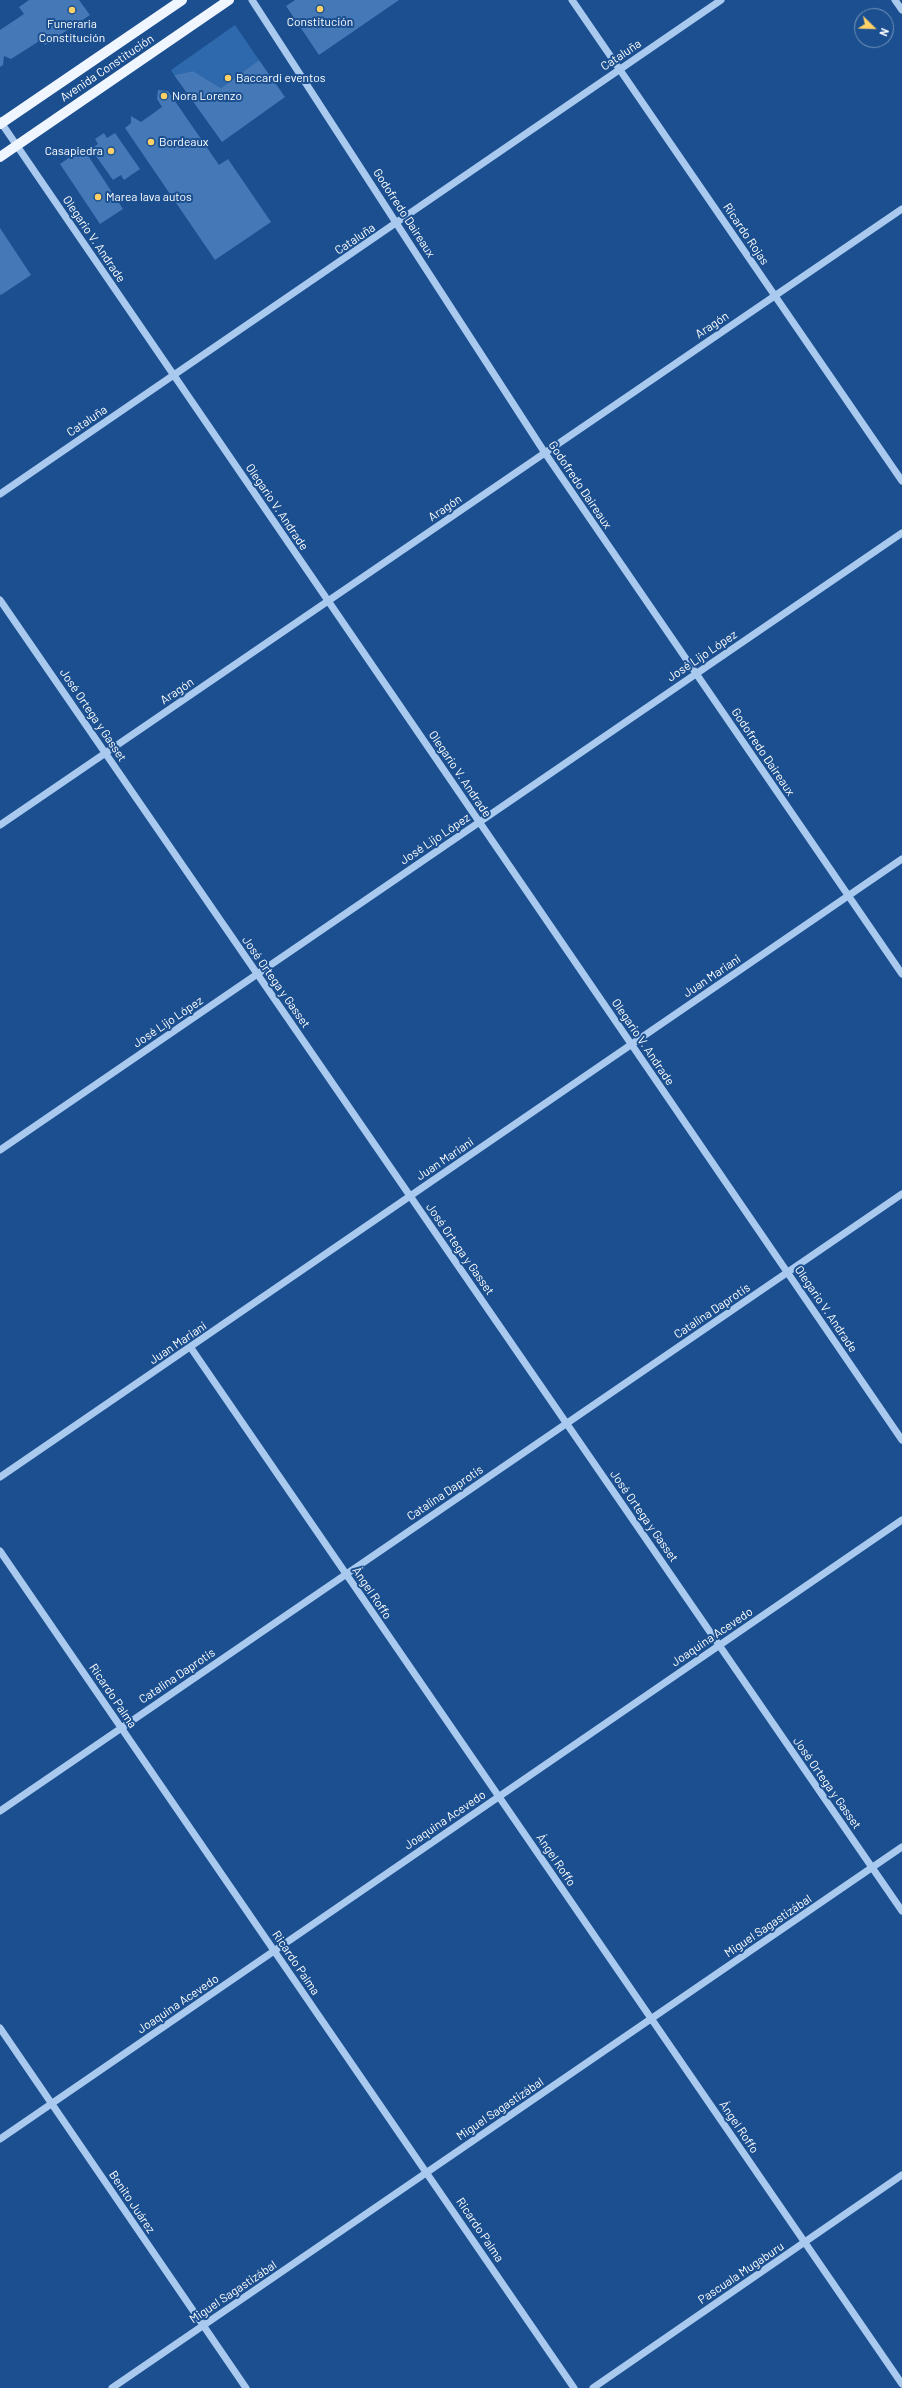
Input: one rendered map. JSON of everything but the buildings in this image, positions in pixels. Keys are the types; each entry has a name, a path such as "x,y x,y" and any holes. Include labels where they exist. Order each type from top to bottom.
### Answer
{"main road":[{"name":"Avenida Constitución","path":"0,123 182,0"},
{"name":"Avenida Constitución","path":"0,157 229,0"}],"street":[{"name":"Godofredo Daireaux","path":"252,0 545,453 902,974"},
{"name":"Ricardo Rojas","path":"572,0 902,481"},
{"name":"Cataluña","path":"0,494 721,0"},
{"path":"895,0 902,10"},
{"name":"Olegario V. Andrade","path":"0,123 902,1440"},
{"name":"Aragón","path":"0,825 902,209"},
{"name":"José Lijo López","path":"0,1150 902,533"},
{"name":"José Ortega y Gasset","path":"0,600 902,1911"},
{"name":"Juan Mariani","path":"0,1477 191,1348 902,859"},
{"name":"Catalina Daprotis","path":"0,1811 902,1194"},
{"name":"Ángel Roffo","path":"191,1348 902,2384"},
{"name":"Joaquina Acevedo","path":"0,2139 902,1520"},
{"name":"Ricardo Palma","path":"0,1551 574,2388"},
{"name":"Miguel Sagastizábal","path":"112,2388 902,1848"},
{"name":"Benito Juárez","path":"0,2028 246,2388"},
{"name":"Pascuala Mugaburu","path":"593,2388 902,2176"}],"shaded area":[{"path":"235,25 259,60 221,88 193,71 174,75 171,70"}],"place":[{"name":"Constitución","path":"320,9"},
{"name":"Funeraria Constitución","path":"72,10"},
{"name":"Baccardi eventos","path":"228,78"},
{"name":"Nora Lorenzo","path":"164,96"},
{"name":"Bordeaux","path":"151,142"},
{"name":"Casapiedra","path":"111,151"},
{"name":"Marea lava autos","path":"98,197"}]}
